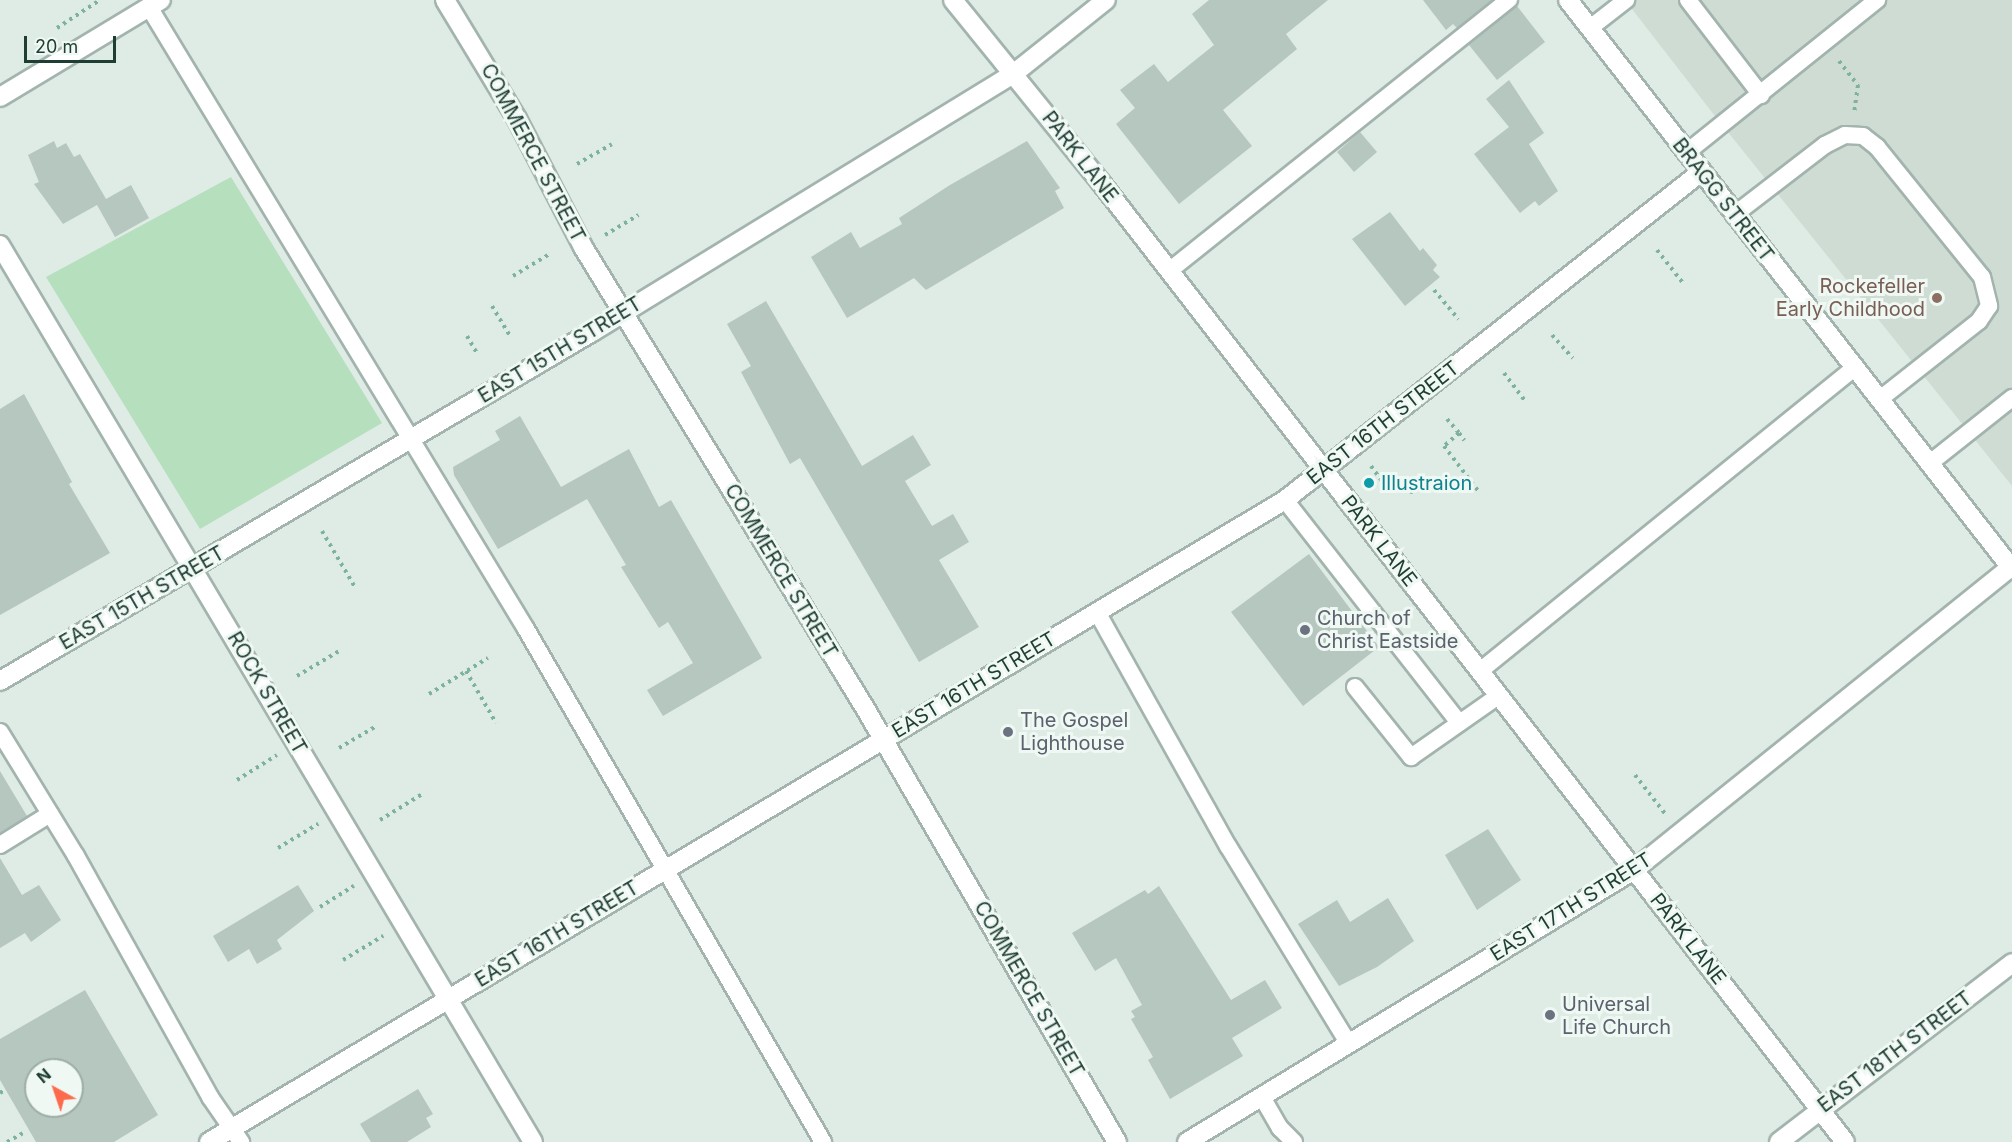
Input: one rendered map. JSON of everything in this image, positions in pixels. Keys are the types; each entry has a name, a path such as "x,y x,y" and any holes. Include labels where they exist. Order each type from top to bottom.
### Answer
{"street":[{"name":"COMMERCE STREET","path":"445,0 517,118 583,247 883,739 1117,1142"},
{"name":"PARK LANE","path":"953,0 1325,470 1845,1142"},
{"name":"EAST 15TH STREET","path":"0,681 622,312 1012,75 1106,0"},
{"name":"BRAGG STREET","path":"1568,0 2012,568"},
{"path":"0,97 155,4"},
{"name":"EAST 16TH STREET","path":"209,1142 237,1135 449,999 1285,500 1701,172"},
{"name":"ROCK STREET","path":"0,245 194,567 336,813 404,923 533,1142"},
{"name":"EAST 17TH STREET","path":"1187,1142 1634,870 2012,568"},
{"name":"EAST 18TH STREET","path":"1779,1142 2012,963"}],"lane":[{"path":"1169,271 1509,0"},
{"path":"1590,28 1626,0"},
{"path":"1688,0 1761,95"},
{"path":"1686,153 1761,95 1876,0"},
{"path":"155,4 526,628 823,1142"},
{"path":"1734,215 1825,145 1851,136 1863,136 1877,147 1982,277 1989,306 1979,321 1880,399"},
{"path":"1480,672 1855,367"},
{"path":"1930,463 2012,398"},
{"path":"1285,500 1459,723"},
{"path":"1097,612 1228,846 1349,1044"},
{"path":"1355,687 1411,757 1498,696"},
{"path":"0,732 50,814 210,1097 237,1135"},
{"path":"0,845 50,814"},
{"path":"1262,1097 1280,1128 1294,1142"}],"path":[{"path":"57,28 100,0"},
{"path":"1836,59 1858,85 1851,136"},
{"path":"577,164 612,144"},
{"path":"583,247 639,215"},
{"path":"1657,249 1683,283"},
{"path":"513,276 548,255"},
{"path":"1434,290 1458,319"},
{"path":"492,306 510,336"},
{"path":"1552,335 1573,358"},
{"path":"467,336 478,355"},
{"path":"1504,373 1526,402"},
{"path":"1447,419 1464,440"},
{"path":"1459,433 1444,446 1479,492"},
{"path":"1371,466 1382,481 1413,492"},
{"path":"321,531 356,589"},
{"path":"297,676 341,650"},
{"path":"429,694 488,658"},
{"path":"466,672 496,723"},
{"path":"339,748 375,727"},
{"path":"237,780 296,744"},
{"path":"1635,775 1666,816"},
{"path":"380,820 424,793"},
{"path":"278,848 336,813"},
{"path":"320,907 373,875"},
{"path":"343,960 404,923"},
{"path":"7,1142 25,1132"}],"shaded area":[{"name":"Rockefeller Early Childhood","path":"1625,0 2012,0 2012,486 1711,111"}],"green space":[{"path":"231,177 382,423 200,529 46,277"}],"building":[{"path":"1209,0 1328,0 1286,34 1297,49 1223,110 1252,146 1179,204 1116,124 1135,108 1120,90 1154,64 1168,82 1214,45 1192,14"},
{"path":"1423,0 1492,0 1457,28 1453,24 1446,30"},
{"path":"1517,6 1545,42 1497,80 1469,45"},
{"path":"1509,80 1544,133 1529,144 1558,191 1539,206 1535,201 1520,213 1474,154 1509,127 1486,99"},
{"path":"1360,132 1377,152 1354,172 1337,152"},
{"path":"54,141 57,148 66,143 74,157 80,154 106,199 131,185 149,218 115,237 97,205 63,224 34,184 39,182 28,155"},
{"path":"1027,141 1060,188 1055,191 1064,208 926,290 914,278 847,318 811,257 851,232 860,248 902,224 899,218 950,185"},
{"path":"1390,212 1420,251 1423,248 1437,265 1433,270 1440,277 1405,306 1352,239"},
{"path":"766,301 862,466 913,435 931,465 905,481 932,526 953,514 969,542 939,560 979,627 919,662 800,458 790,464 741,372 751,366 727,324"},
{"path":"24,394 72,482 69,484 110,553 0,615 0,409"},
{"path":"520,416 561,487 629,449 659,507 671,500 762,658 663,716 647,690 693,663 668,622 659,628 621,567 626,565 587,499 498,549 454,475 453,467 500,440 495,431"},
{"name":"Church of Christ Eastside","path":"1309,554 1379,647 1303,706 1231,612"},
{"path":"0,771 27,816 0,833"},
{"path":"1488,829 1521,880 1477,910 1445,855"},
{"path":"0,858 22,895 39,885 61,920 31,942 25,933 0,948"},
{"path":"298,885 314,911 277,940 282,949 257,964 249,949 228,962 213,936"},
{"path":"1159,886 1231,1000 1265,980 1282,1008 1232,1038 1243,1056 1170,1099 1148,1060 1153,1057 1131,1019 1135,1017 1131,1011 1142,1005 1116,958 1095,971 1072,933 1145,890 1148,894"},
{"path":"1388,898 1414,941 1377,967 1339,986 1298,924 1337,900 1350,922"},
{"path":"85,990 158,1115 114,1142 36,1142 0,1080 0,1039"},
{"path":"418,1089 433,1114 426,1118 431,1127 407,1142 371,1142 360,1124"}],"place":[{"name":"Rockefeller Early Childhood","path":"1937,298"},
{"name":"Illustraion","path":"1369,483"},
{"name":"Church of Christ Eastside","path":"1305,630"},
{"name":"The Gospel Lighthouse","path":"1008,732"},
{"name":"Universal Life Church","path":"1550,1015"}]}
